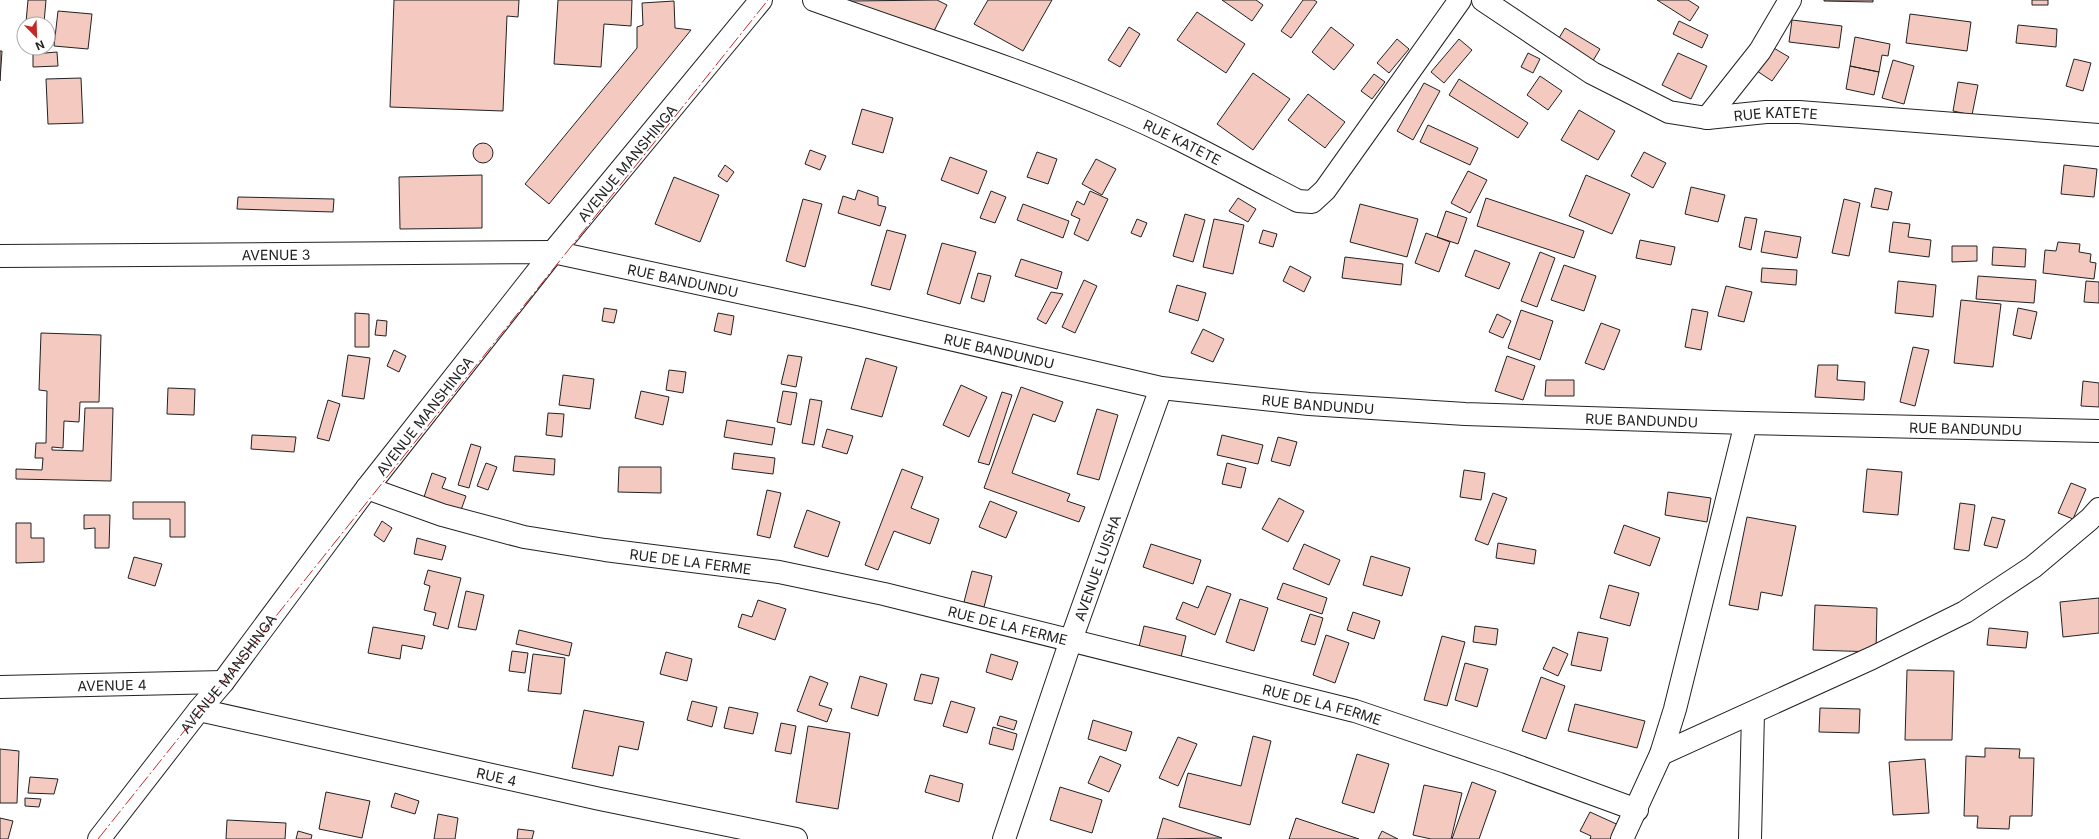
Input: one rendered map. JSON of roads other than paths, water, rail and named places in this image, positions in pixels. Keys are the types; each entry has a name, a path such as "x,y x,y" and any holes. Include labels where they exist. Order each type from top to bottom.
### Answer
{"street":[{"name":"AVENUE MANSHINGA","path":"99,839 199,710 223,682 367,488 553,252 761,0"},
{"name":"RUE KATETE","path":"814,0 1035,79 1114,109 1183,142 1298,201 1312,202 1325,190 1460,0"},
{"name":"RUE KATETE","path":"1483,0 1592,74 1669,112 1707,118 1766,112 1799,112 2099,135"},
{"path":"1707,118 1760,51 1790,0"},
{"name":"AVENUE 3","path":"0,256 553,252"},
{"name":"RUE BANDUNDU","path":"553,252 855,317 1161,388 1309,404 1465,414 1746,423 2099,431"},
{"name":"AVENUE LUISHA","path":"1004,839 1071,640 1161,388"},
{"path":"1622,839 1661,754 1675,709 1746,423"},
{"name":"RUE DE LA FERME","path":"367,488 442,515 524,537 657,557 779,572 884,594 1355,711 1506,762 1636,810"},
{"path":"1661,754 1753,714 1965,612 2033,567 2090,519 2099,509"},
{"name":"AVENUE 4","path":"0,687 223,682"},
{"name":"RUE 4","path":"199,710 600,799 796,839"},
{"path":"1750,839 1753,714"}]}
